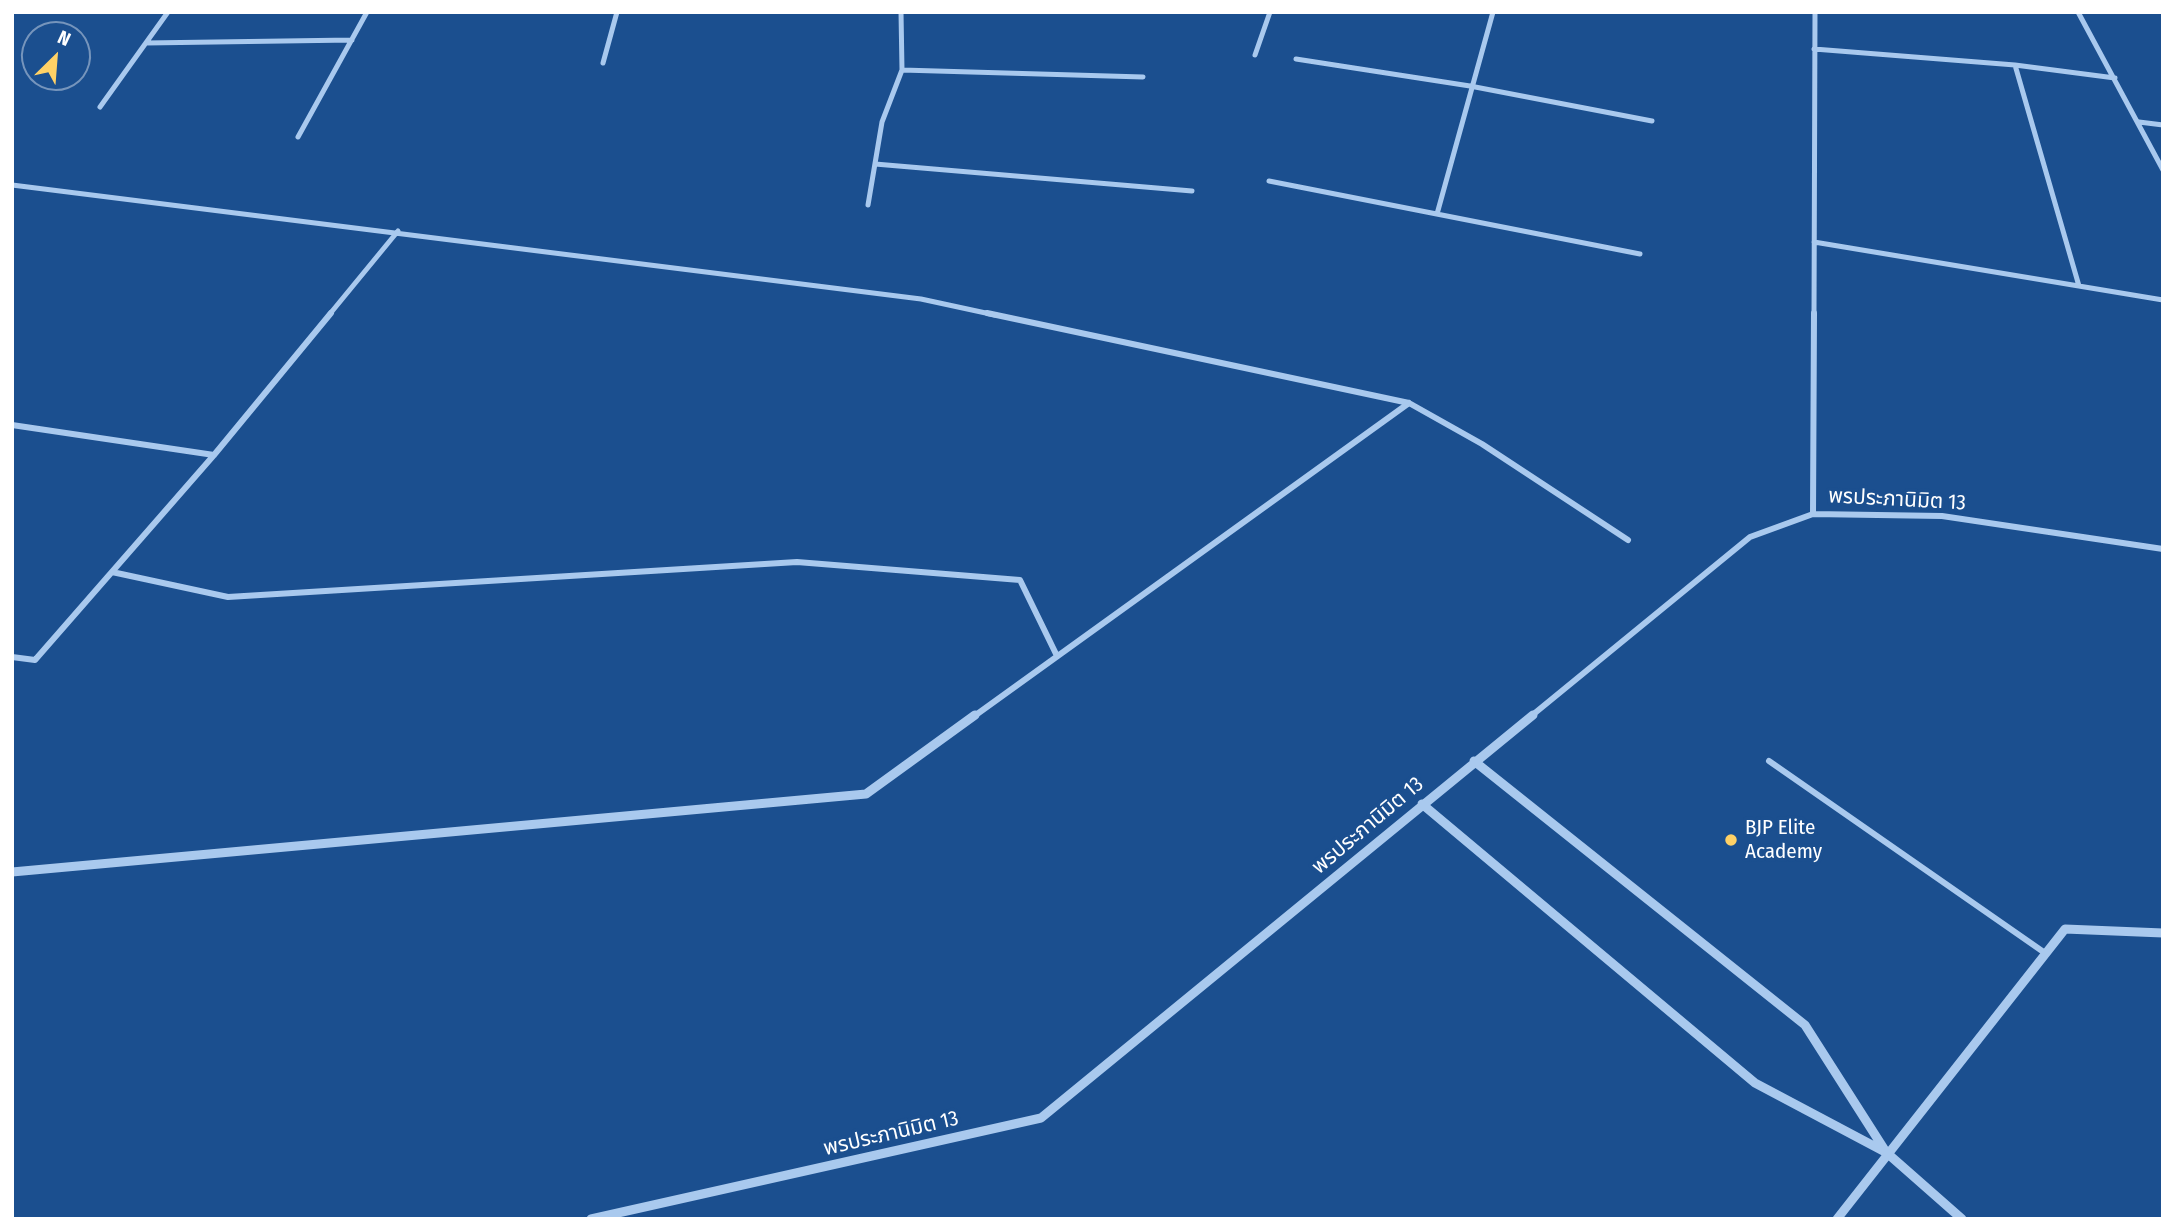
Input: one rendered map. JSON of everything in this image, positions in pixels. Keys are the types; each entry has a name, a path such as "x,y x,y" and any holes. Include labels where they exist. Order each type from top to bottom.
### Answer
{"street":[{"path":"100,107 168,12"},
{"path":"298,137 367,12"},
{"path":"603,63 617,12"},
{"path":"868,205 882,122 902,71 901,12"},
{"path":"1255,55 1270,12"},
{"path":"1437,214 1469,86 1493,12"},
{"path":"1813,514 1815,12"},
{"path":"2078,12 2163,170"},
{"path":"146,44 352,40"},
{"path":"1814,49 2015,65 2115,78"},
{"path":"1296,60 1469,86 1651,121"},
{"path":"2015,65 2079,286"},
{"path":"902,71 1143,77"},
{"path":"2139,122 2163,125"},
{"path":"875,164 1192,191"},
{"path":"1269,181 1640,254"},
{"path":"12,185 398,231 921,299 1409,403 1482,444 1628,540"},
{"path":"12,657 35,660 214,455 398,231"},
{"path":"1814,242 2163,300"},
{"path":"12,872 866,794 1409,403"},
{"path":"12,425 214,455"},
{"name":"พรประภานิมิต 13","path":"592,1219 1041,1118 1750,537 1813,514 1942,516 2163,549"},
{"path":"112,572 228,597 797,562 1020,580 1058,656"},
{"path":"1474,761 1805,1025 1887,1153"},
{"path":"1422,804 1755,1083 1887,1153 1962,1219"},
{"path":"1837,1219 2065,929 2163,933"}],"lane":[{"path":"1769,761 2045,953"}],"place":[{"name":"BJP Elite Academy","path":"1731,840"}]}
